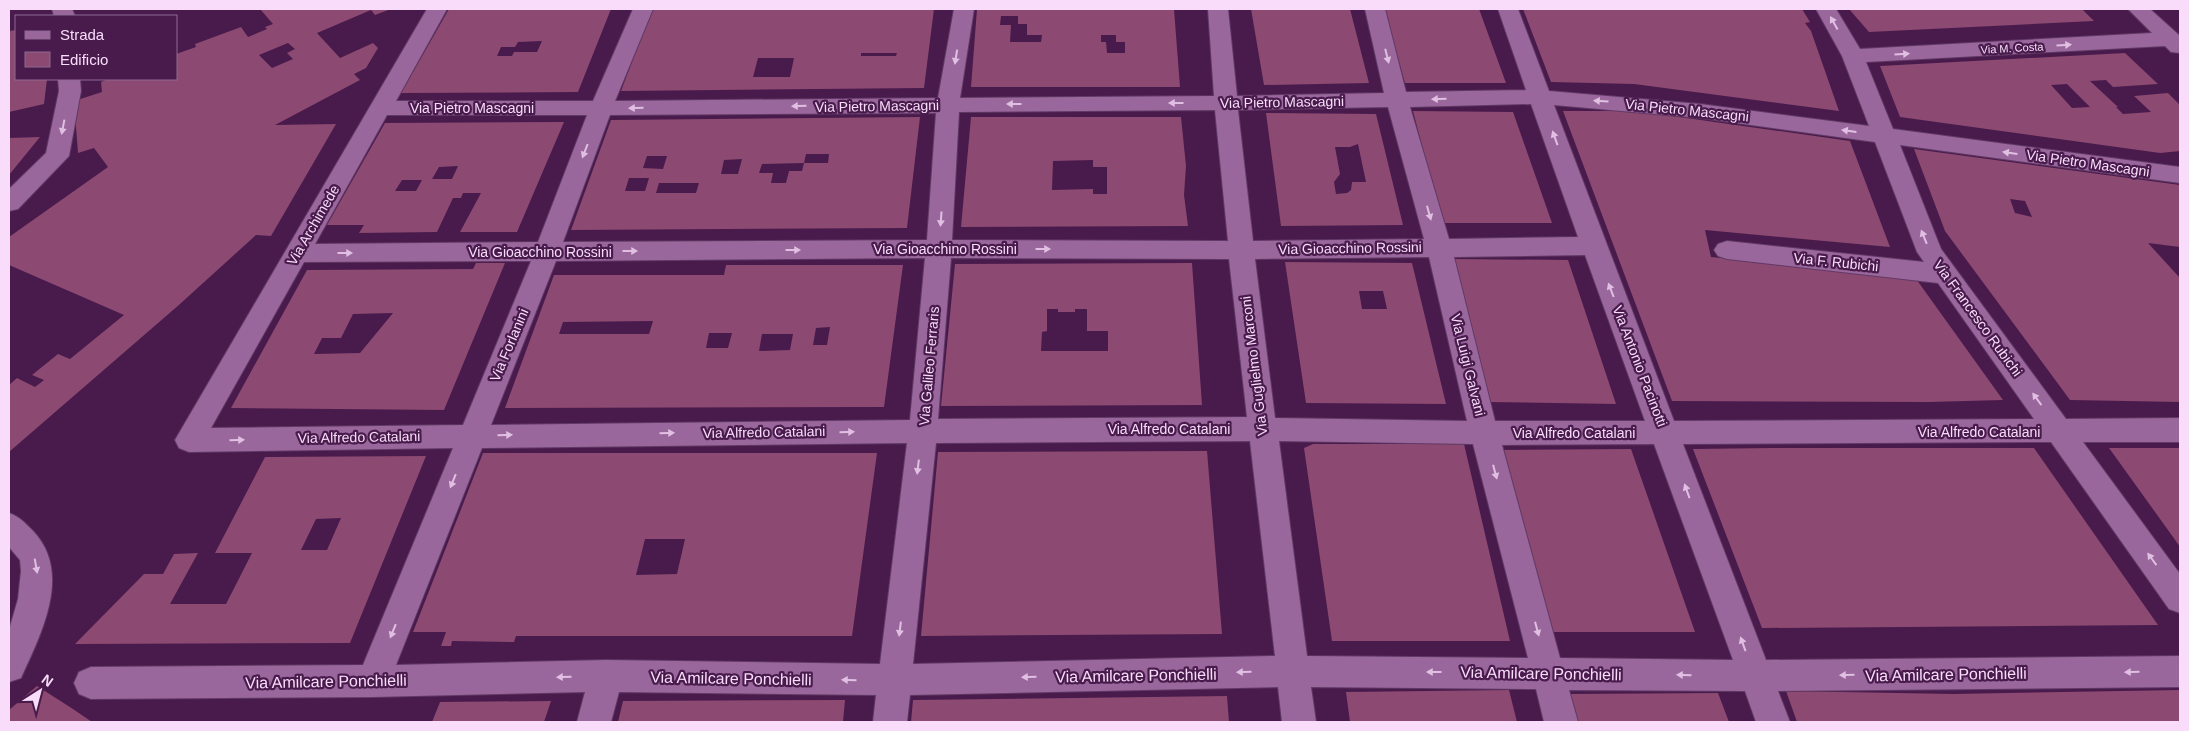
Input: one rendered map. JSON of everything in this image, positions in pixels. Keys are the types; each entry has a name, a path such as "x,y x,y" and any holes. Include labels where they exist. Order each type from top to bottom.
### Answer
{"street":[{"name":"Via Archimede","path":"188,440 437,9"},
{"name":"Via Forlanini","path":"372,681 548,252 602,108 643,9"},
{"name":"Via Galileo Ferraris","path":"890,722 923,431 940,249 948,105 964,9"},
{"name":"Via Guglielmo Marconi","path":"1218,9 1225,103 1261,429 1299,722"},
{"name":"Via Luigi Galvani","path":"1375,9 1397,100 1439,247 1484,434 1549,673 1560,722"},
{"name":"Via Antonio Pacinotti","path":"1508,9 1594,246 1773,722"},
{"name":"Via Francesco Rubichi","path":"1826,9 1853,56 1930,252 2180,599"},
{"path":"2138,9 2176,44"},
{"name":"Via M. Costa","path":"1853,56 2176,44"},
{"path":"9,203 57,156 70,91 69,80"},
{"name":"Via Pietro Mascagni","path":"380,108 1225,103 1540,97 1700,110 2180,175"},
{"name":"Via Gioacchino Rossini","path":"296,253 940,249 1241,250 1594,246"},
{"name":"Via F. Rubichi","path":"1727,250 1946,274"},
{"name":"Via Alfredo Catalani","path":"188,440 1261,429 1484,434 2180,430"},
{"path":"9,526 35,558 38,573 32,611 9,667"},
{"name":"Via Amilcare Ponchielli","path":"91,683 372,681 606,676 894,680 1293,671 1755,676 2180,672"},
{"path":"594,722 606,676"}],"building":[{"path":"260,9 391,9 375,15 371,10 317,33 340,58 373,43 378,48 366,68 354,74 360,80 275,125 336,124 271,236 256,235 180,304 9,452 9,385 17,378 35,387 44,380 32,375 58,354 70,359 124,315 9,265 9,237 108,167 94,148 78,153 74,101 102,92 101,82 106,80 178,80 178,53 196,47 195,44 241,27 248,37 267,29 265,27 273,24","holes":["288,43 295,49 287,53 293,59 272,68 259,55"]},
{"path":"449,9 611,9 578,92 401,93","holes":["542,41 537,52 514,52 512,56 497,56 501,47 515,47 518,42"]},
{"path":"652,9 934,9 924,88 621,91","holes":["861,53 897,53 896,56 861,56","758,58 794,58 790,77 753,77"]},
{"path":"977,9 1174,9 1180,87 971,87","holes":["1001,16 1018,16 1018,24 1027,24 1027,35 1042,35 1041,42 1010,42 1011,25 1000,25","1101,35 1116,35 1116,42 1125,42 1125,53 1107,53 1106,42 1101,42"]},
{"path":"1251,9 1350,9 1369,83 1264,85"},
{"path":"1384,9 1479,9 1506,83 1405,83"},
{"path":"1523,9 1802,9 1810,22 1805,23 1811,31 1839,111 1634,84 1551,82"},
{"path":"1849,9 2082,9 2094,21 1869,32"},
{"path":"15,30 15,80 47,80 44,104 9,112 9,31"},
{"path":"2125,53 2158,84 2113,87 2106,80 2090,81 2123,114 2151,112 2134,96 2168,93 2180,105 2180,151 2160,153 1900,117 1880,66","holes":["2067,84 2090,107 2072,108 2051,85"]},
{"path":"1413,111 1513,112 1552,223 1442,223"},
{"path":"1563,111 1637,111 1850,141 1890,247 1705,230 1711,257 1914,276 2003,400 1929,402 1672,401"},
{"path":"1266,113 1376,114 1403,225 1281,226","holes":["1358,144 1366,182 1352,182 1351,190 1347,193 1336,194 1334,182 1340,174 1335,147 1350,147"]},
{"path":"920,117 907,228 571,230 611,120","holes":["806,154 829,154 828,163 804,163","647,156 667,156 663,169 643,168","742,159 738,174 721,174 724,160","804,163 802,171 789,171 786,183 771,183 773,173 759,173 762,164","629,178 649,178 645,191 625,191","659,183 699,183 696,193 656,193"]},
{"path":"971,117 1181,117 1186,166 1184,195 1188,226 961,227","holes":["1093,160 1093,167 1107,167 1107,194 1093,194 1093,189 1052,190 1053,161"]},
{"path":"564,122 517,232 460,232 481,193 463,193 461,198 453,198 437,232 359,233 364,225 327,225 385,123","holes":["458,166 452,179 432,179 439,167","402,180 422,180 416,191 395,191"]},
{"path":"40,137 9,175 9,138"},
{"path":"1914,149 2180,185 2180,247 2148,243 2180,278 2180,402 2070,400 1945,231","holes":["2010,199 2025,201 2032,217 2015,213"]},
{"path":"1452,259 1568,260 1616,404 1488,402"},
{"path":"1285,262 1412,263 1446,404 1306,403","holes":["1359,291 1383,291 1387,309 1362,309"]},
{"path":"476,263 505,263 444,410 231,408 307,270 473,269","holes":["393,313 360,353 314,354 322,338 341,338 353,314"]},
{"path":"1192,263 1202,405 941,406 955,264","holes":["1047,309 1058,309 1058,312 1075,312 1075,309 1087,309 1087,331 1108,331 1108,351 1041,351 1042,332 1047,331"]},
{"path":"726,265 903,265 884,407 505,408 554,275 724,275","holes":["653,321 649,334 559,334 563,322","830,327 827,345 813,345 816,328","709,333 732,333 728,348 706,348","762,334 793,334 790,350 759,351"]},
{"path":"1313,444 1464,444 1510,641 1332,641 1304,448"},
{"path":"2034,448 2158,625 1762,628 1693,449"},
{"path":"2109,448 2180,448 2180,547 2173,537"},
{"path":"1631,449 1695,632 1552,632 1502,450"},
{"path":"1207,451 1222,634 921,636 938,452"},
{"path":"483,453 877,453 852,636 516,636 514,642 452,641 451,646 441,646 446,632 413,632","holes":["645,539 685,539 677,574 636,575"]},
{"path":"426,456 350,643 75,644 144,574 163,574 174,554 198,553 170,604 226,604 252,553 215,553 265,457","holes":["341,518 327,550 301,550 316,519"]},
{"path":"37,686 92,722 9,722 9,710"},
{"path":"1509,690 1517,722 1350,722 1346,692"},
{"path":"2180,690 2180,722 1797,722 1786,691 1953,694"},
{"path":"1718,693 1729,722 1575,722 1567,694"},
{"path":"1227,696 1229,722 911,722 913,700"},
{"path":"845,700 843,722 618,722 623,701"},
{"path":"551,701 544,722 432,722 440,702"}]}
